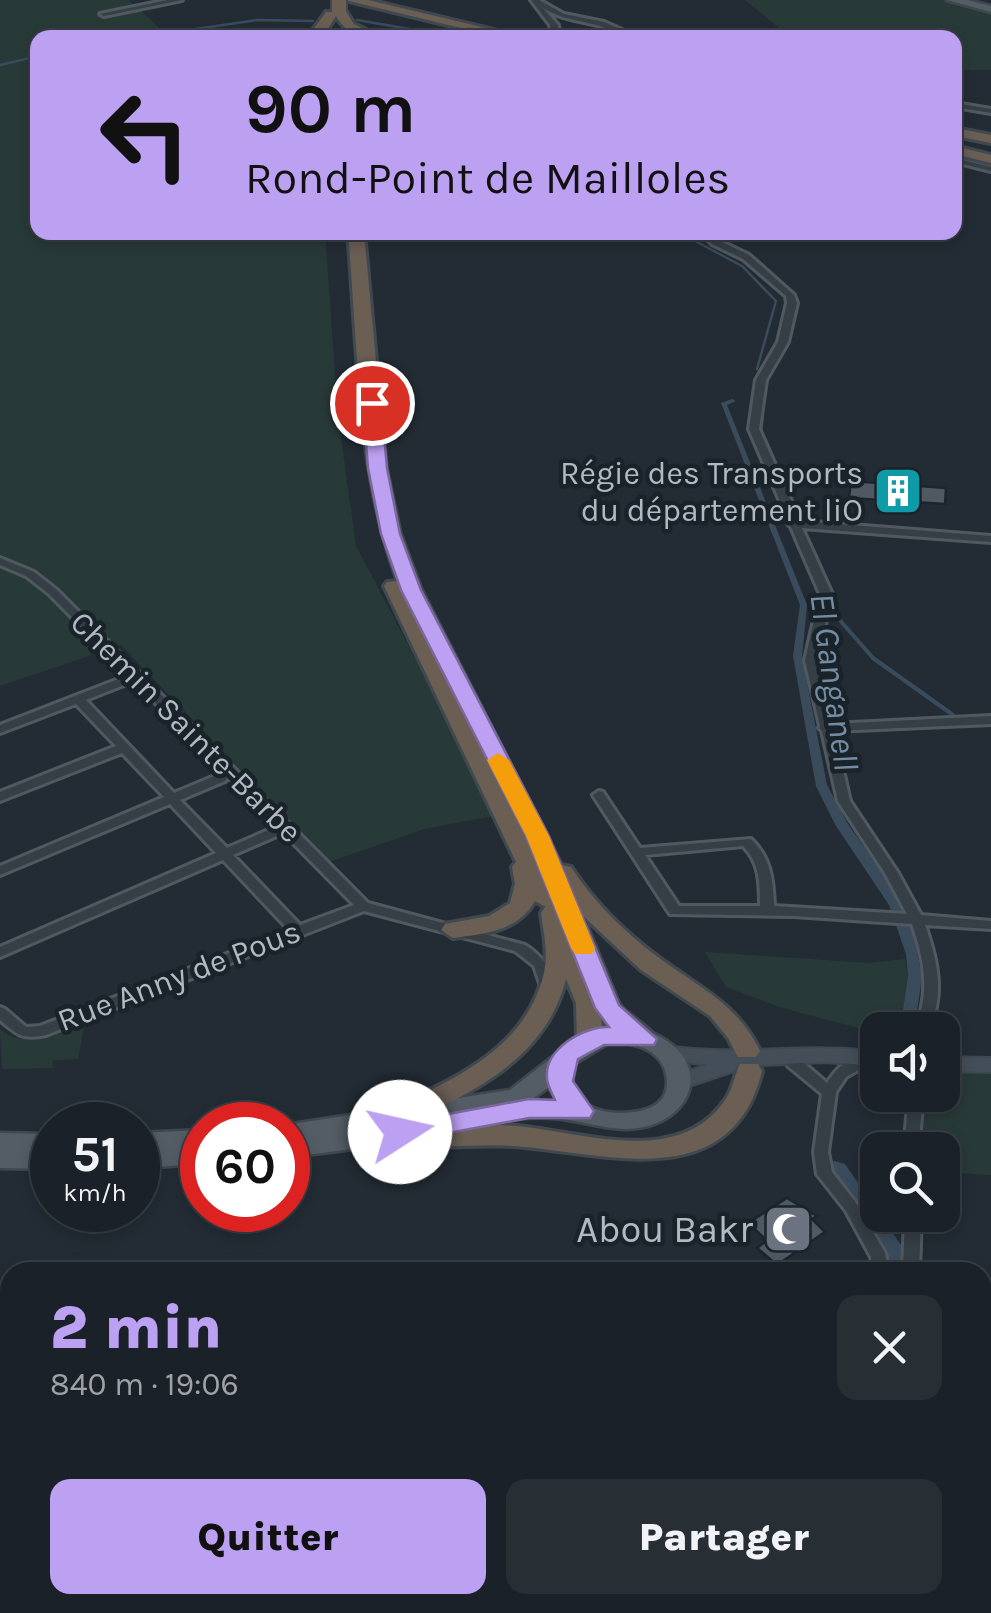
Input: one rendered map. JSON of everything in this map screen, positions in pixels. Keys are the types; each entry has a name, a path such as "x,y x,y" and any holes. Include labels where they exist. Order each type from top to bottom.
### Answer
{"highway":[{"path":"351,0 486,30"},
{"path":"323,30 333,6"},
{"path":"333,6 354,30"},
{"path":"333,6 455,30"},
{"path":"962,130 991,136"},
{"path":"962,150 991,157"},
{"path":"345,240 368,499 380,546 410,626 553,913 618,1022 644,1039"},
{"path":"357,240 377,468 390,534 411,590 538,836 598,919 652,966 718,1008 741,1035 737,1062 745,1090 726,1120 678,1148 656,1152 624,1154 513,1136 424,1138 393,1126"},
{"path":"453,930 502,921 524,903 527,876 509,820"},
{"path":"538,836 582,966 591,1016 590,1039"},
{"path":"393,1126 469,1084 528,1031 549,996 557,964 553,913"}],"main road":[{"path":"953,0 991,9"},
{"path":"310,1143 515,1098 539,1087 590,1039 611,1034 644,1039 668,1053 737,1062 860,1062"},
{"path":"310,1132 393,1126 529,1108 581,1111 609,1121 640,1120 671,1103 680,1082 680,1072 668,1053"},
{"path":"680,1082 737,1062 805,1056 860,1061"},
{"path":"563,1062 559,1074 561,1088 581,1111"},
{"path":"960,1065 991,1066"},
{"path":"0,1142 30,1143"},
{"path":"0,1160 30,1160"}],"street":[{"path":"104,14 178,0"},
{"path":"534,0 555,30"},
{"path":"534,0 562,16 616,30"},
{"path":"962,105 991,111"},
{"path":"962,162 991,169"},
{"path":"713,240 746,257 790,295 784,342 761,380 754,429 826,594 811,660 825,728 844,802 915,920 929,968 928,1012"},
{"path":"791,519 991,539"},
{"name":"Chemin Sainte-Barbe","path":"0,561 30,574 53,592 363,906"},
{"path":"0,730 135,677"},
{"path":"78,699 297,930"},
{"path":"825,728 991,720"},
{"path":"0,797 125,747"},
{"path":"0,871 221,778"},
{"path":"598,795 675,911 810,910 887,920 991,926"},
{"path":"0,952 276,832"},
{"path":"638,852 746,842 762,862 768,882 767,909"},
{"path":"363,906 520,948 533,955 544,970 549,996"},
{"name":"Rue Anny de Pous","path":"0,1012 23,1032 40,1030 363,906"},
{"path":"794,1062 829,1092"},
{"path":"860,1066 841,1073 829,1092 821,1152 826,1174 851,1206 880,1262"},
{"path":"911,1262 912,1232"}],"shaded area":[{"path":"0,0 129,0 162,30 30,30 30,240 325,240 338,417 356,546 498,815 424,829 329,862 121,645 0,686"},
{"path":"745,0 944,0 991,11 991,70 962,70 962,30 781,30"},
{"path":"705,952 869,963 905,959 908,976 903,1012 860,1012 860,1028 779,1007 726,987"},
{"path":"85,1021 78,1059 53,1060 52,1068 2,1069 0,1029 20,1039 31,1039"},
{"path":"960,1072 991,1073 991,1175 960,1173 960,1132 919,1132 920,1112 960,1112"}],"water":[{"path":"736,401 727,405 807,605 802,657 827,785 848,824 892,887 912,926 922,978 917,1012 903,1012 908,976 906,954 889,905 836,826 816,786 793,656 800,605 721,403"}],"building":[{"name":"Régie des Transports du département liO","path":"851,481 946,488 945,504 849,498"},
{"name":"Abou Bakr","path":"787,1198 817,1216 812,1219 825,1232 781,1262 773,1262 757,1248 765,1242 764,1238 748,1223"}],"waterway":[{"path":"189,30 258,20 313,21"},
{"path":"357,20 415,30"},
{"path":"0,65 30,58"},
{"name":"El Ganganell","path":"695,240 742,266 776,301 757,369"},
{"path":"761,433 763,415"},
{"path":"837,617 873,658 953,715"},
{"path":"835,1171 897,1262"}],"slow traffic":[{"path":"498,760 538,836 583,948"}],"place":[{"name":"Régie des Transports du département liO","path":"898,491"},
{"name":"Abou Bakr","path":"788,1229"}],"route":[{"path":"372,403 377,468 390,534 411,590 538,836 608,1008 618,1022 644,1039 611,1034 590,1039 569,1052 560,1068 560,1081 568,1100 581,1111 529,1108 400,1132"}]}
